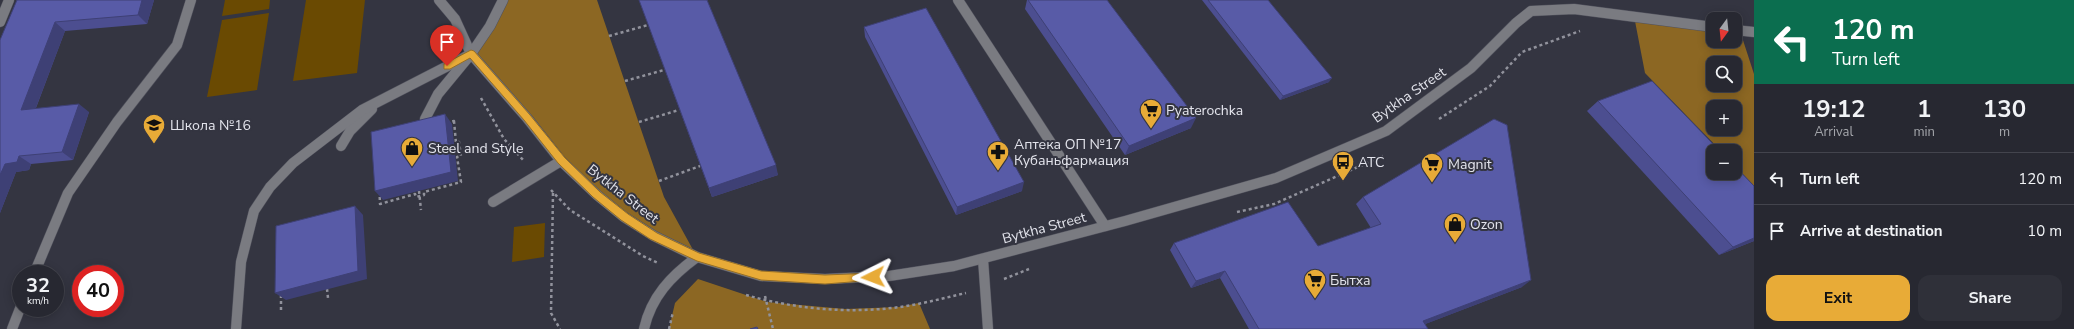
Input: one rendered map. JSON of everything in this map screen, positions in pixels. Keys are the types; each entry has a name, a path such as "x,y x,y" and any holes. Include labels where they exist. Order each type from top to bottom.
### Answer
{"street":[{"path":"0,22 9,0"},
{"path":"38,265 68,193 117,122 177,44 191,0"},
{"name":"Bytkha Street","path":"439,0 456,19 471,54 562,161 624,217 654,236 697,257 761,276 825,279 889,276 954,266 1105,226 1276,178 1386,131 1471,68 1516,23 1531,12 1574,9 1706,26"},
{"path":"425,119 438,94 471,54 490,26 503,0"},
{"path":"958,0 1105,226"},
{"path":"1742,31 1754,32"},
{"path":"236,329 241,262 254,211 270,186 293,163 356,115 471,54"},
{"path":"341,146 350,131 381,101"},
{"path":"493,202 562,161"},
{"path":"644,329 646,320 657,294 677,271 697,257"},
{"path":"983,259 988,329"},
{"path":"12,329 17,317"}],"path":[{"path":"609,36 648,25"},
{"path":"1432,124 1490,86 1522,52 1582,31"},
{"path":"625,81 664,70"},
{"path":"477,92 504,139 570,210 643,256 677,271"},
{"path":"639,122 679,110"},
{"path":"454,121 456,143 459,142 461,156 457,156 461,182 424,192 424,195 416,197 415,194 380,204 379,180 376,181 376,168 379,167 378,140 417,131 416,128 422,127 422,130 454,121"},
{"path":"1236,212 1274,204 1375,161 1388,153"},
{"path":"659,181 700,166"},
{"path":"420,191 421,210"},
{"path":"553,192 551,313 560,329"},
{"path":"739,292 766,302 845,309 899,307 976,291 1034,267"},
{"path":"761,276 773,329"},
{"path":"281,287 281,311"},
{"path":"327,289 328,298"}],"shaded area":[{"path":"225,0 270,0 269,9 222,16"},
{"path":"306,0 365,0 357,73 293,81"},
{"path":"503,0 597,0 664,197 697,257 597,195 471,54"},
{"path":"269,13 257,90 207,97 222,20"},
{"path":"1634,16 1706,26 1706,48 1742,48 1742,37 1754,74 1754,186 1742,173 1742,144 1714,144 1706,136 1742,136 1742,100 1706,100 1706,136 1645,73"},
{"path":"545,223 544,257 512,262 514,227"},
{"path":"698,279 767,302 845,309 899,307 919,303 930,329 669,329 675,303"}],"building":[{"path":"17,0 142,0 138,15 55,22 21,110 79,104 62,152 19,156 17,162 5,164 0,175 0,40"},
{"path":"639,0 707,0 776,165 709,188"},
{"path":"1028,0 1107,0 1196,118 1129,146"},
{"path":"1208,0 1268,0 1332,78 1283,96"},
{"path":"926,8 1024,182 957,207 864,27"},
{"path":"1652,81 1713,144 1706,144 1706,180 1742,180 1742,173 1754,186 1754,238 1733,247 1598,101"},
{"path":"445,114 451,172 375,191 371,132"},
{"path":"1494,119 1507,125 1531,280 1423,321 1428,329 1259,329 1225,271 1196,281 1174,243 1288,202 1318,246 1381,224 1363,197"},
{"path":"355,206 358,271 275,293 276,226"}],"place":[{"name":"Pyaterochka","path":"1151,130"},
{"name":"Школа №16","path":"154,144"},
{"name":"Steel and Style","path":"412,168"},
{"name":"Аптека ОП №17 Кубаньфармация","path":"998,172"},
{"name":"АТС","path":"1343,182"},
{"name":"Magnit","path":"1432,184"},
{"name":"Ozon","path":"1455,244"},
{"name":"Бытха","path":"1315,300"}],"route":[{"path":"447,66 471,54 562,161 624,217 654,236 697,257 761,276 825,279 873,277"}]}
